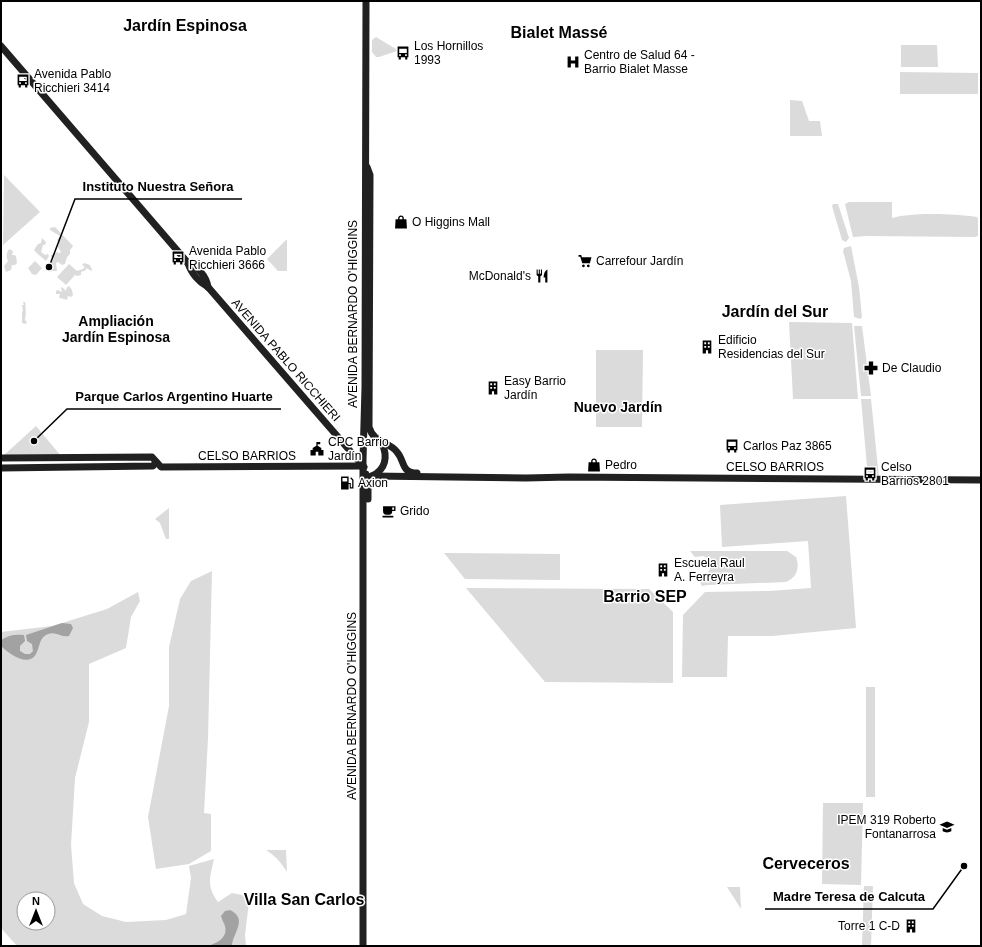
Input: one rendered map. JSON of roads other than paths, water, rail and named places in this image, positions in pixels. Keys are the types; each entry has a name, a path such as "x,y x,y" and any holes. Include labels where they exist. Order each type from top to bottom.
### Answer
{"main road":[{"name":"AVENIDA BERNARDO O'HIGGINS","path":"363,946 365,626 363,454 365,387 366,1"},
{"name":"AVENIDA PABLO RICCHIERI","path":"1,46 188,263 193,274 208,287 363,466 370,480"},
{"name":"AVENIDA BERNARDO O'HIGGINS","path":"366,162 370,175 369,427 372,433 380,441"},
{"path":"365,387 370,400"},
{"path":"363,454 368,443 371,441 380,441 396,450 403,465 400,472 392,476"},
{"path":"370,480 381,470 385,462 385,452 380,441"},
{"name":"CELSO BARRIOS","path":"1,458 152,457 161,467 363,466"},
{"name":"CELSO BARRIOS","path":"1,468 153,466 156,462"},
{"name":"CELSO BARRIOS","path":"403,465 412,473 526,474 569,477"},
{"name":"CELSO BARRIOS","path":"370,480 392,476 981,480"},
{"name":"AVENIDA BERNARDO O'HIGGINS","path":"365,626 370,480"},
{"name":"AVENIDA BERNARDO O'HIGGINS","path":"365,763 367,946"}],"place":[{"name":"Los Hornillos 1993","path":"403,53"},
{"name":"Centro de Salud 64 - Barrio Bialet Masse","path":"573,62"},
{"name":"Avenida Pablo Ricchieri 3414","path":"23,81"},
{"name":"O Higgins Mall","path":"401,222"},
{"name":"Avenida Pablo Ricchieri 3666","path":"178,258"},
{"name":"Carrefour Jardín","path":"585,261"},
{"name":"Instituto Nuestra Señora","path":"49,267"},
{"name":"McDonald's","path":"542,276"},
{"name":"Edificio Residencias del Sur","path":"707,347"},
{"name":"De Claudio","path":"871,368"},
{"name":"Easy Barrio Jardín","path":"493,388"},
{"name":"Parque Carlos Argentino Huarte","path":"34,441"},
{"name":"Carlos Paz 3865","path":"732,446"},
{"name":"CPC Barrio Jardín","path":"317,449"},
{"name":"Pedro","path":"594,465"},
{"name":"Celso Barrios 2801","path":"870,474"},
{"name":"Axion","path":"347,483"},
{"name":"Grido","path":"389,511"},
{"name":"Escuela Raul A. Ferreyra","path":"663,570"},
{"name":"IPEM 319 Roberto Fontanarrosa","path":"947,827"},
{"name":"Madre Teresa de Calcuta","path":"964,866"},
{"name":"Torre 1 C-D","path":"911,926"}],"district":[{"name":"Jardín Espinosa","path":"185,25"},
{"name":"Bialet Massé","path":"559,32"},
{"name":"Jardín del Sur","path":"775,311"},
{"name":"Ampliación Jardín Espinosa","path":"116,330"},
{"name":"Nuevo Jardín","path":"618,407"},
{"name":"Barrio SEP","path":"645,596"},
{"name":"Cerveceros","path":"806,863"},
{"name":"Villa San Carlos","path":"304,899"}]}
